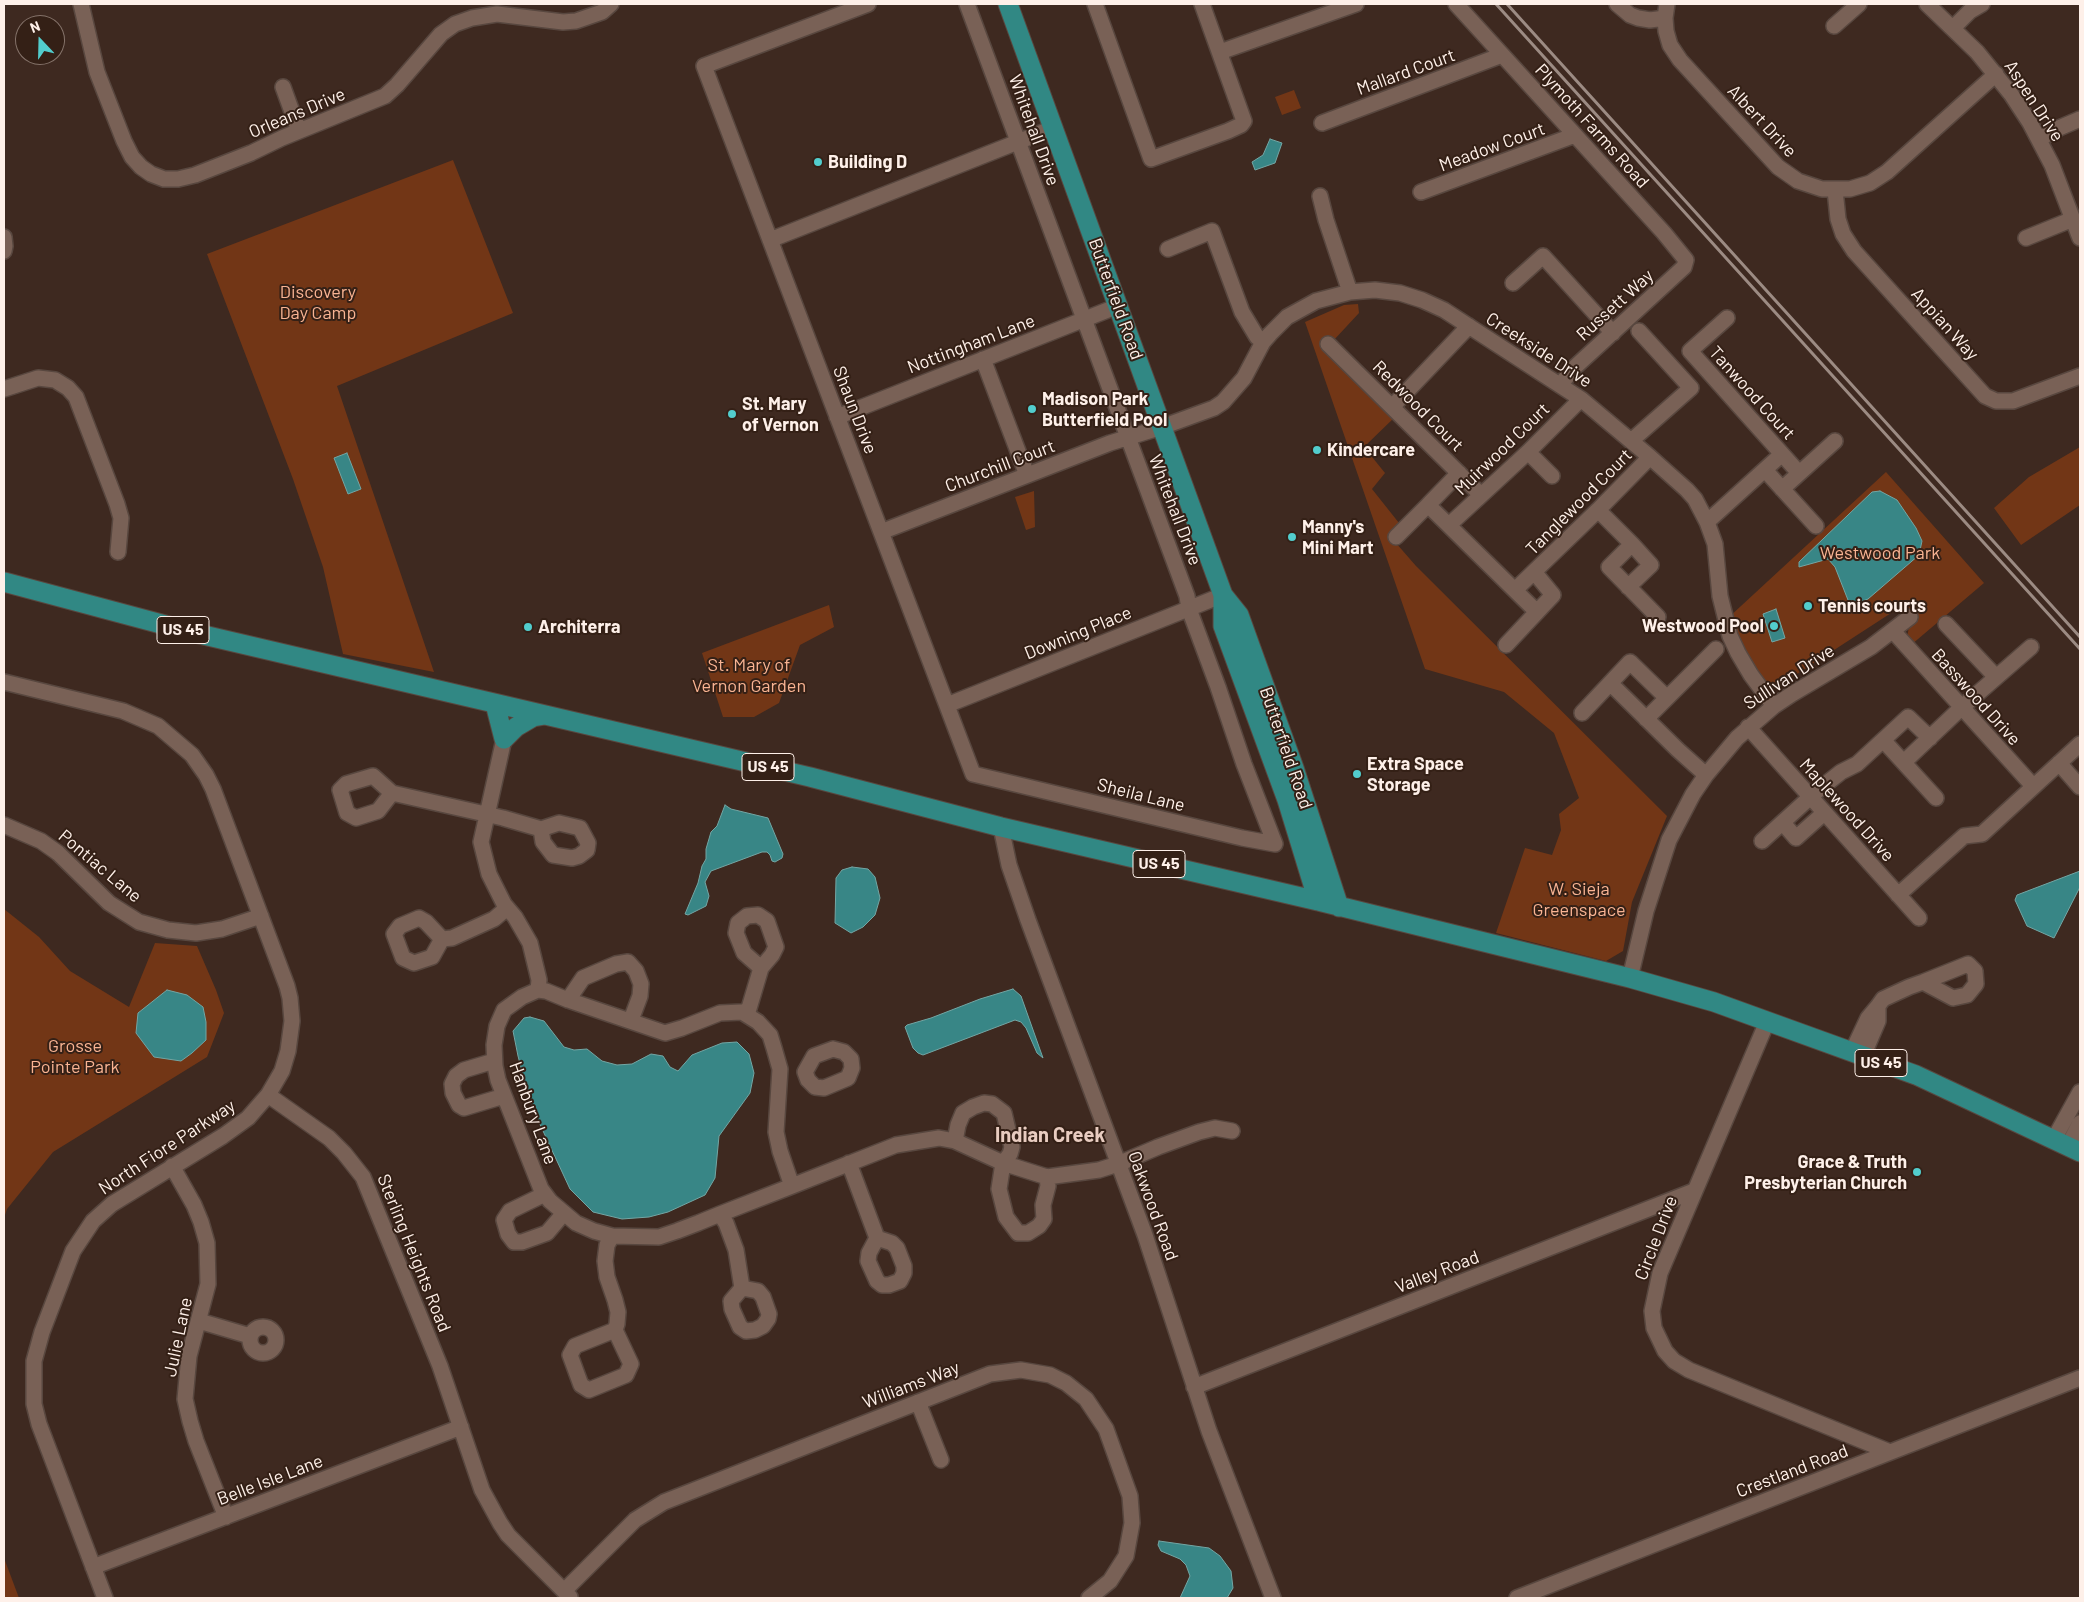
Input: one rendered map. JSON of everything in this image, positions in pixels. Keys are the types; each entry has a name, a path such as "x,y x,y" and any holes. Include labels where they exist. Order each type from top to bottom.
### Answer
{"main road":[{"name":"Butterfield Road","path":"1008,4 1223,595 1239,615 1294,768 1339,907"},
{"name":"US 45","path":"4,582 195,633 810,777 1000,827 1318,901 1630,978 1709,1001 1916,1076 2067,1146"},
{"name":"Butterfield Road","path":"1223,595 1223,626 1288,800 1318,901"},
{"path":"495,704 504,739"},
{"path":"504,739 516,727 533,717 545,714"}],"street":[{"name":"Orleans Drive","path":"81,4 97,72 124,142 132,157 141,167 151,174 164,179 178,179 195,174 385,96 397,85 440,34 455,24 472,18 500,14 563,22 576,21 602,12 611,4"},
{"name":"Shaun Drive","path":"868,4 704,66 974,774 986,777"},
{"name":"Whitehall Drive","path":"967,4 1187,596 1189,609 1270,833"},
{"path":"1096,4 1151,159 1228,131 1241,125 1244,121 1202,4"},
{"path":"1220,52 1356,4"},
{"name":"Plymoth Farms Road","path":"1456,4 1664,232 1686,260 1684,267 1676,275"},
{"path":"1617,4 1630,15 1650,20 1666,11"},
{"path":"1834,26 1859,4"},
{"name":"Aspen Drive","path":"1927,4 1953,28 1996,74 2011,94 2039,139 2052,165 2080,238"},
{"path":"1953,28 1970,11 1982,4"},
{"name":"Albert Drive","path":"1666,11 1670,45 1680,60 1778,167 1798,181 1812,186 1835,190 1850,189 1870,183 1887,172 1996,74"},
{"name":"Mallard Court","path":"1322,122 1502,55"},
{"path":"283,88 299,131"},
{"path":"2039,139 2080,119"},
{"path":"770,240 1053,128"},
{"name":"Meadow Court","path":"1421,192 1575,135"},
{"name":"Appian Way","path":"1835,190 1838,219 1843,234 1854,251 1985,396 1996,400 2013,401 2080,376"},
{"path":"1320,196 1350,292"},
{"path":"2026,238 2073,220"},
{"path":"1168,249 1212,231 1242,312 1257,337 1263,342"},
{"path":"4,237 4,251"},
{"path":"1513,283 1543,256 1613,333"},
{"name":"Russett Way","path":"1560,385 1574,367 1676,275"},
{"name":"Creekside Drive","path":"1162,427 1204,413 1222,402 1244,378 1263,342 1287,317 1316,301 1350,292 1375,290 1412,296 1444,310 1580,399 1691,494 1707,522 1715,544 1720,596 1730,636 1751,675 1774,706"},
{"name":"Nottingham Lane","path":"837,417 1118,306"},
{"name":"Tanwood Court","path":"1727,318 1690,352 1800,473"},
{"path":"1392,407 1469,326"},
{"path":"1639,332 1691,388"},
{"name":"Redwood Court","path":"1328,344 1480,495"},
{"path":"1672,367 1690,352"},
{"path":"983,359 1027,475"},
{"path":"1631,441 1709,372"},
{"path":"4,389 38,378 55,380 68,388 76,397 121,518 118,552"},
{"name":"Muirwood Court","path":"1450,525 1528,452 1580,399"},
{"name":"Churchill Court","path":"881,532 1027,475 1162,427"},
{"path":"1782,488 1835,441"},
{"path":"1528,452 1552,476"},
{"path":"1707,522 1782,454"},
{"name":"Tanglewood Court","path":"1515,590 1535,573 1650,457"},
{"path":"1765,470 1816,526"},
{"path":"1396,537 1459,473"},
{"path":"1428,505 1537,612 1506,645"},
{"path":"1598,510 1650,564 1628,587"},
{"path":"1632,544 1608,567 1658,617"},
{"name":"Tanglewood Court","path":"1535,573 1553,595 1537,612"},
{"name":"Downing Place","path":"947,705 1223,595"},
{"name":"Sullivan Drive","path":"1630,978 1646,911 1669,840 1693,794 1706,775 1748,727 1774,706 1871,647 1910,617"},
{"path":"1946,624 1996,677"},
{"name":"Basswood Drive","path":"1893,631 2033,786"},
{"path":"1904,762 1961,708 2031,647"},
{"path":"1646,719 1716,649"},
{"path":"1582,713 1630,662 1667,698"},
{"name":"North Fiore Parkway","path":"4,682 123,711 150,722 179,742 192,755 210,782 288,986 292,1021 288,1052 282,1070 268,1095 248,1118 112,1204 93,1221 79,1239 42,1332 34,1361 34,1404 39,1424 105,1598"},
{"path":"1610,683 1706,775"},
{"path":"1762,841 1841,772 1857,764 1908,717 1930,738"},
{"name":"Maplewood Drive","path":"1748,727 1919,918"},
{"path":"504,739 481,842 489,874 507,908 515,917 530,944 539,980 538,990 546,991 665,1032 682,1028 720,1013 742,1012 758,1022 770,1035 780,1069 776,1132 780,1151 792,1186"},
{"path":"1883,740 1936,798"},
{"path":"1898,895 1964,836 1982,834 2080,744"},
{"path":"2059,763 2080,787"},
{"name":"Sheila Lane","path":"986,777 1233,836 1275,844 1270,833"},
{"path":"392,793 503,818 541,829"},
{"path":"1783,823 1796,838 1824,813"},
{"name":"Pontiac Lane","path":"4,825 26,833 58,853 109,903 140,922 168,930 196,932 222,929 261,916"},
{"name":"Oakwood Road","path":"1000,827 1009,865 1028,920 1145,1235 1194,1387 1273,1598"},
{"path":"442,938 452,938 464,933 494,919 507,908"},
{"path":"568,1000 583,978 616,964 628,962 636,971 641,984 640,996 631,1020"},
{"path":"747,1015 761,968"},
{"path":"1858,1054 1868,1018 1882,999 1923,982"},
{"name":"Hanbury Lane","path":"538,990 504,1010 497,1026 494,1045 494,1061 498,1080 541,1189 576,1223 612,1236 659,1237 896,1145 939,1138 955,1141 1003,1163 1047,1177 1099,1170 1199,1132 1215,1128 1232,1131"},
{"name":"Circle Drive","path":"1767,1022 1660,1273 1652,1311 1654,1328 1665,1351 1674,1361 1688,1370 1890,1452"},
{"path":"494,1061 464,1070 456,1076 452,1084 453,1094 459,1105 464,1108 504,1096"},
{"path":"780,1069 805,1072"},
{"path":"2067,1146 2080,1092"},
{"name":"Sterling Heights Road","path":"268,1095 328,1138 344,1152 363,1177 440,1366 482,1490 508,1535 568,1595"},
{"path":"955,1141 958,1125 963,1113 984,1103 992,1104 1004,1113 1012,1147 1010,1154 1003,1163 999,1189 1006,1217 1018,1233 1028,1233 1039,1226 1044,1219 1043,1205 1048,1186 1047,1177"},
{"path":"2067,1146 2080,1122"},
{"path":"849,1163 877,1238"},
{"name":"Julie Lane","path":"172,1166 194,1205 207,1243 208,1284 189,1356 186,1398 196,1441 226,1517"},
{"name":"Valley Road","path":"1194,1387 1694,1191"},
{"path":"545,1194 510,1211 504,1220 508,1234 514,1242 522,1242 547,1233 564,1213"},
{"path":"720,1214 726,1223 736,1250 742,1288"},
{"path":"612,1236 607,1245 605,1261 607,1277 618,1312 618,1324 615,1330"},
{"path":"199,1321 250,1336"},
{"name":"Williams Way","path":"568,1595 621,1532 656,1506 990,1374 1021,1370 1050,1375 1066,1383 1086,1399 1106,1429 1130,1496 1132,1523 1129,1547 1118,1570 1110,1581 1089,1598"},
{"name":"Crestland Road","path":"1517,1598 2080,1378"},
{"path":"918,1402 941,1460"},
{"name":"Belle Isle Lane","path":"93,1567 461,1427"}],"green space":[{"path":"1294,90 1301,108 1282,115 1275,97"},
{"name":"Discovery Day Camp","path":"453,160 513,313 337,386 434,672 343,654 323,567 293,479 207,254"},
{"name":"W. Sieja Greenspace","path":"1358,304 1359,313 1333,341 1396,416 1364,447 1385,473 1372,489 1399,523 1389,535 1416,566 1667,816 1632,902 1623,951 1606,961 1496,933 1525,848 1552,855 1561,830 1559,814 1579,798 1554,733 1504,692 1425,669 1305,322 1344,305"},
{"path":"2080,447 2080,505 2021,545 1994,508 2029,477"},
{"name":"Westwood Park","path":"1886,472 1984,583 1911,645 1907,637 1909,627 1918,619 1905,604 1777,687 1767,687 1747,661 1728,618"},
{"path":"1034,491 1035,527 1026,530 1015,497"},
{"name":"St. Mary of Vernon Garden","path":"829,605 834,627 800,645 779,703 754,717 723,717 702,653"},
{"name":"Grosse Pointe Park","path":"4,909 39,937 70,971 129,1007 155,943 197,946 224,1013 207,1057 53,1152 7,1209 4,1218"},
{"path":"4,1558 19,1598 4,1598"}],"water":[{"path":"1270,139 1282,143 1275,163 1255,170 1252,162 1263,155"},
{"path":"347,453 361,489 348,494 334,458"},
{"path":"1880,491 1897,500 1916,528 1922,541 1919,555 1868,599 1852,605 1848,600 1835,567 1828,559 1799,567 1799,562 1872,492"},
{"name":"Westwood Pool","path":"1776,609 1785,638 1772,642 1763,614"},
{"path":"725,805 731,809 768,818 783,854 782,858 775,862 772,861 767,852 762,852 711,871 705,882 709,896 706,906 688,915 685,914 706,859 706,849 711,832 717,826"},
{"path":"852,867 868,869 875,877 880,898 875,915 863,927 851,933 835,923 836,878 842,870"},
{"path":"2080,871 2080,887 2054,938 2027,926 2015,900 2017,895"},
{"path":"1013,989 1021,996 1043,1058 1037,1053 1026,1028 1021,1022 1015,1020 923,1055 913,1048 905,1027 907,1025"},
{"path":"167,990 187,995 203,1007 206,1022 206,1040 181,1061 154,1057 136,1033 138,1013"},
{"path":"530,1017 544,1021 564,1047 574,1050 587,1049 602,1061 617,1065 632,1064 651,1054 663,1056 670,1067 678,1071 692,1055 722,1043 737,1042 749,1054 754,1073 750,1093 719,1136 715,1178 705,1195 668,1212 649,1217 622,1219 593,1212 570,1189 537,1118 528,1094 518,1056 513,1031 524,1018"},
{"path":"1159,1541 1209,1548 1220,1556 1231,1571 1233,1588 1227,1598 1180,1598 1190,1576 1186,1565 1180,1559 1161,1551 1158,1545"}],"railway":[{"path":"1496,4 2080,649"},
{"path":"1507,4 2080,637"}],"place":[{"name":"Building D","path":"818,162"},
{"name":"Madison Park Butterfield Pool","path":"1032,409"},
{"name":"St. Mary of Vernon","path":"732,414"},
{"name":"Kindercare","path":"1317,450"},
{"name":"Manny's Mini Mart","path":"1292,537"},
{"name":"Tennis courts","path":"1808,606"},
{"name":"Westwood Pool","path":"1774,626"},
{"name":"Architerra","path":"528,627"},
{"name":"Extra Space Storage","path":"1357,774"},
{"name":"Grace & Truth Presbyterian Church","path":"1917,1172"}],"district":[{"name":"Indian Creek","path":"1050,1135"}]}
